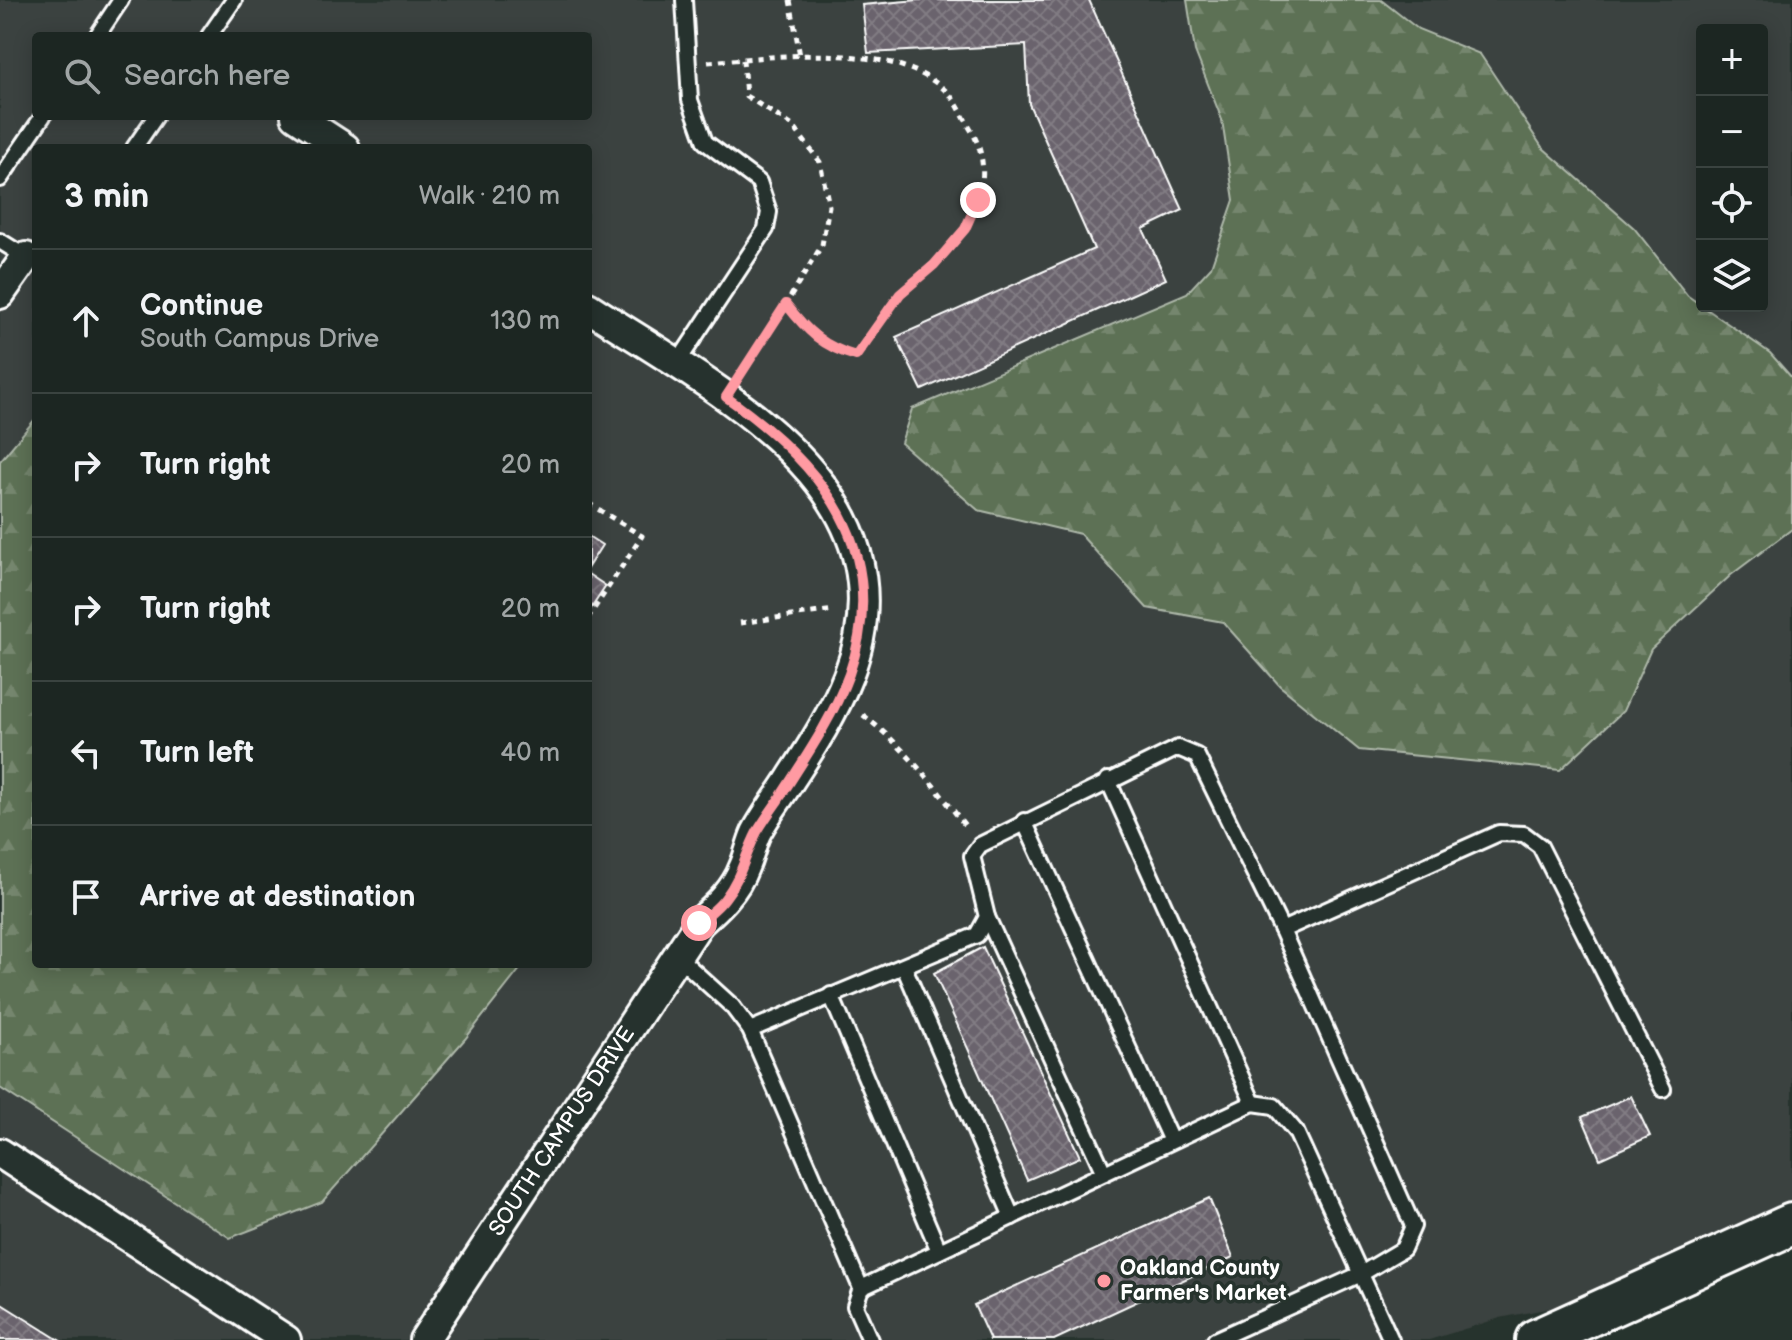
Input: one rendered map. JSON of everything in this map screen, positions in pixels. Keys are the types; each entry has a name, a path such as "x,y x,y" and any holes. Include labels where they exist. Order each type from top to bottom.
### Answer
{"main road":[{"path":"1536,1340 1792,1224"}],"street":[{"path":"302,120 339,144"},
{"path":"0,294 31,261"},
{"name":"SOUTH CAMPUS DRIVE","path":"424,1340 699,923 709,889 718,874 756,834 839,697 856,649 860,622 857,561 847,528 812,470 771,430 726,397 592,310"},
{"path":"0,1153 286,1340"}],"lane":[{"path":"100,32 121,0"},
{"path":"212,32 234,0"},
{"path":"676,365 766,229 769,212 759,182 705,142 690,100 684,0"},
{"path":"0,179 40,120"},
{"path":"137,144 153,120"},
{"path":"0,241 31,261"},
{"path":"1104,1173 987,917 972,856 980,845 1024,821 1178,748 1197,756 1282,930 1413,1226 1403,1249 1361,1274 1215,1340"},
{"path":"1108,780 1253,1103"},
{"path":"1024,821 1171,1141"},
{"path":"1282,930 1499,833 1524,834 1540,846 1663,1089"},
{"path":"750,1030 977,935 987,917"},
{"path":"677,956 732,1006 750,1030 861,1288 855,1306 870,1340"},
{"path":"904,967 1012,1217"},
{"path":"831,995 939,1251"},
{"path":"861,1288 1253,1103 1274,1106 1296,1132 1391,1340"}],"path":[{"path":"790,0 800,56"},
{"path":"687,64 800,56 879,60 913,70 949,94 976,139 985,171 978,200 965,229 934,265 900,294 856,356 834,350 811,335 786,304"},
{"path":"726,397 822,245 829,206 820,162 793,126 746,96 743,60"},
{"path":"592,505 642,536 592,612"},
{"path":"836,622 840,598"},
{"path":"740,623 837,610"},
{"path":"839,697 890,735 923,770 980,845"}],"shaded area":[{"path":"0,0 1792,0 1792,1200 1571,1304 1500,1318 1429,1340 0,1340"}],"green space":[{"path":"1187,0 1381,0 1418,29 1480,54 1542,147 1634,228 1688,296 1696,302 1696,312 1711,312 1770,353 1792,378 1792,529 1731,575 1651,649 1623,711 1560,770 1359,750 1280,686 1223,622 1147,608 1080,534 978,510 901,443 912,409 1187,293 1211,267 1234,200 1222,120 1195,51"},
{"path":"32,423 32,968 521,968 465,1039 322,1202 230,1238 0,1088 0,461"}],"building":[{"path":"918,0 1089,0 1183,210 1143,229 1166,279 922,390 896,337 1094,249 1029,104 1026,45 868,53 862,5"},
{"path":"592,539 602,545 592,561"},
{"path":"592,577 606,586 592,607"},
{"path":"983,947 1080,1157 1027,1180 934,973"},
{"path":"1631,1096 1650,1136 1600,1159 1582,1117"},
{"name":"Oakland County Farmer's Market","path":"1209,1198 1233,1257 1054,1340 990,1340 974,1305"},
{"path":"0,1303 59,1340 0,1340"}],"place":[{"name":"Oakland County Farmer's Market","path":"1104,1281"}],"route":[{"path":"699,923 725,899 743,871 756,834 839,697 849,674 860,622 857,561 838,508 797,453 726,397 786,304 811,335 834,350 856,356 900,294 934,265 965,229 978,200"}]}
